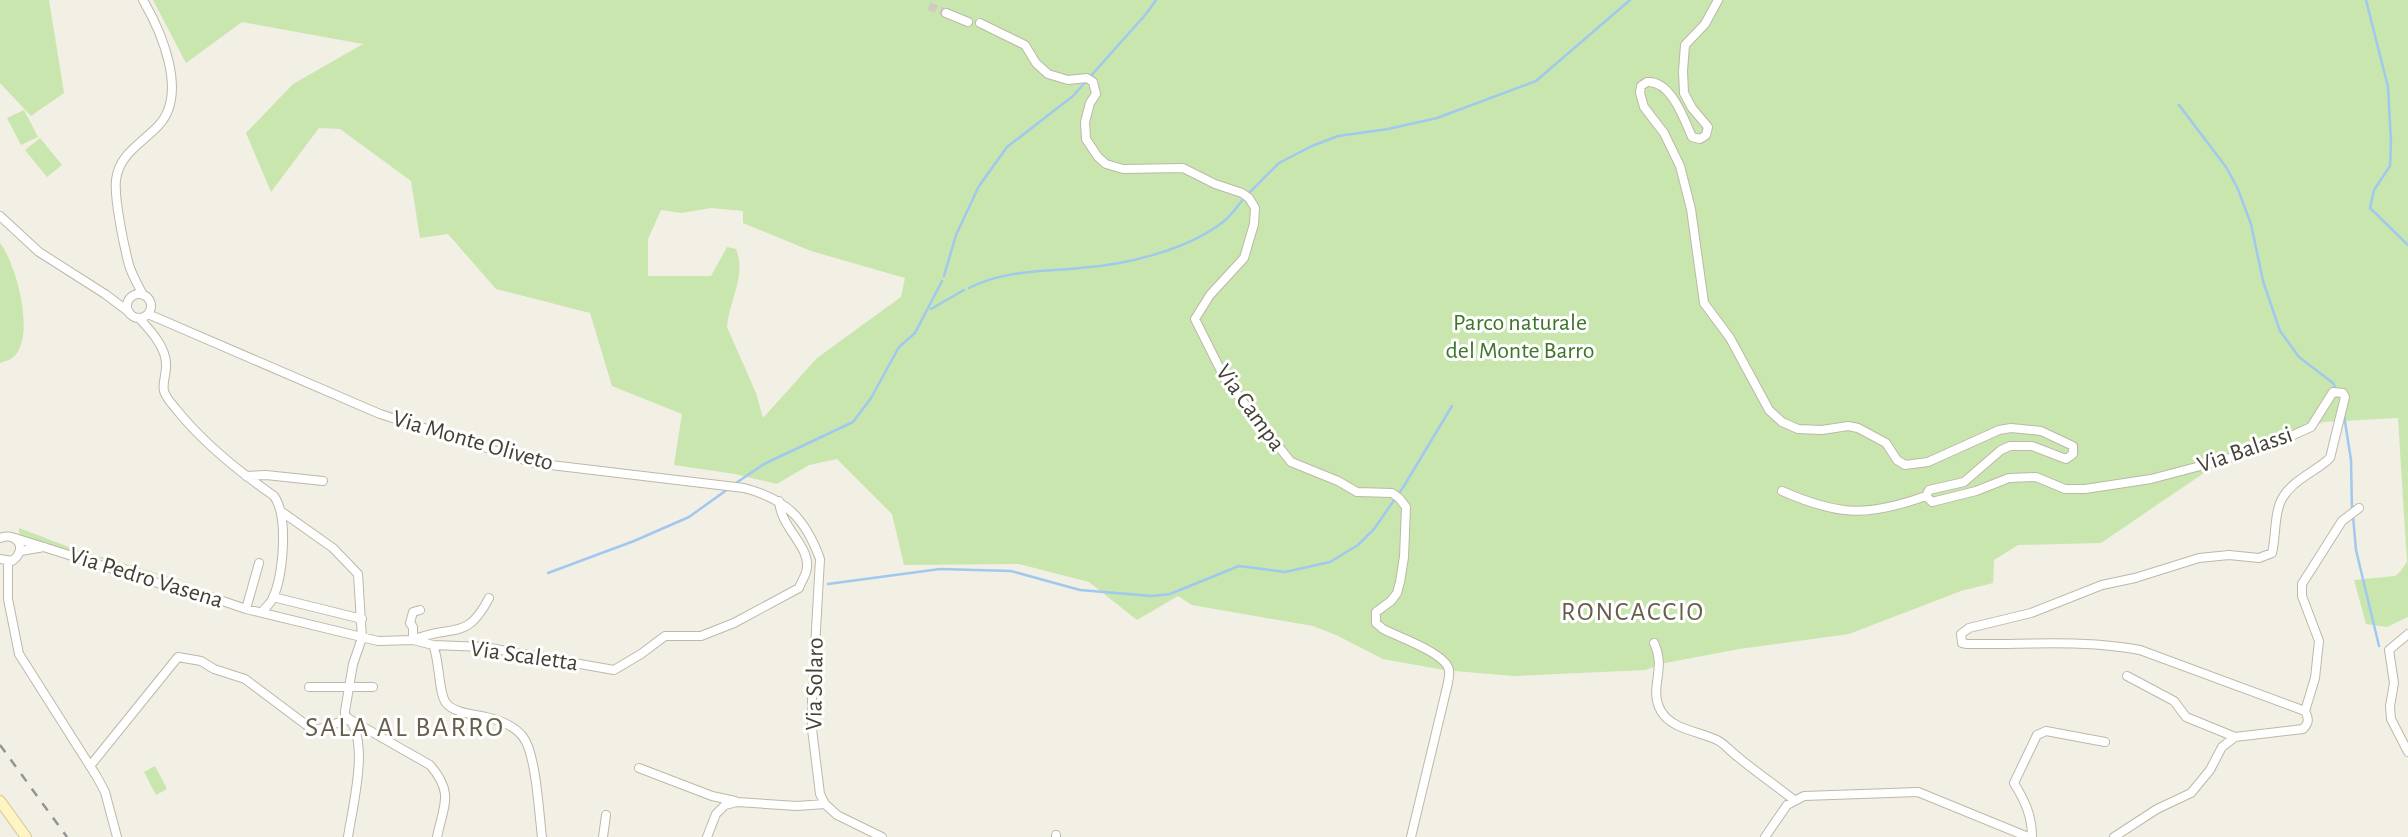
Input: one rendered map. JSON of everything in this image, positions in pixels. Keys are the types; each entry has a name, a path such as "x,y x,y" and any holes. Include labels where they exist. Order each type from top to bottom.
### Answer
{"main road":[{"path":"0,801 26,837"}],"street":[{"path":"129,312 127,305 131,298 130,268 118,207 116,179 126,155 160,124 170,104 171,86 166,47 143,0"},
{"path":"1718,0 1705,24 1685,45 1684,93 1692,108 1708,127 1706,135 1700,139 1692,137 1678,107 1659,84 1647,82 1641,86 1640,93 1644,107 1664,133 1680,166 1690,209 1704,303 1737,348 1769,410 1782,422 1798,429 1822,430 1848,426 1858,428 1885,443 1897,460 1905,465 1928,462 1998,430 2011,428 2041,431 2073,446 2073,454 2066,459 2032,446 2010,446 2001,450 1964,482 1929,489 1926,496 1881,511 1828,509 1782,491"},
{"path":"946,13 968,22"},
{"name":"Via Campa","path":"981,23 1025,45 1036,63 1048,74 1068,80 1090,80 1096,94 1090,103 1085,122 1086,139 1098,157 1107,164 1123,169 1182,168 1249,198 1255,208 1254,224 1244,258 1210,295 1195,319 1225,379 1291,462 1338,481 1357,492 1392,494 1406,507 1400,583 1391,601 1376,612 1376,624 1432,652 1446,662 1449,670 1411,837"},
{"path":"0,216 39,252 105,293 129,312 145,315"},
{"path":"130,268 143,295 172,325"},
{"path":"105,293 131,298 143,295"},
{"path":"151,304 145,315 164,355 164,391 167,398 200,436 274,496 282,512 281,568 274,597 262,611"},
{"name":"Via Monte Oliveto","path":"145,315 380,414 534,463 744,488 765,493 783,504"},
{"name":"Via Balassi","path":"1926,496 1932,502 1976,491 2009,478 2025,476 2036,477 2065,489 2085,489 2151,479 2223,460 2280,441 2311,427 2330,395 2333,392 2343,393 2345,402 2330,458 2300,479 2285,494 2279,504 2272,553 2259,558 2229,555 2199,558 2135,578 2102,585 2031,613 1969,628 1964,630 1961,639 1962,643 1968,644 2027,643 2133,649 2305,711"},
{"path":"246,476 266,475 323,481"},
{"name":"Via Scaletta","path":"433,645 484,648 614,670 665,636 701,636 734,623 799,588 807,567 802,546 779,513 783,504"},
{"name":"Via Solaro","path":"783,504 802,522 813,539 820,559 813,729 816,778 825,804"},
{"path":"2127,676 2174,701 2186,717 2235,737 2303,729 2308,724 2305,711 2315,678 2319,641 2302,596 2302,584 2342,521 2359,508"},
{"path":"282,512 333,548 358,574 362,638 345,715 407,750 429,765 439,776 446,789 437,837"},
{"path":"5,536 19,542 21,551 15,559 4,560 8,599 19,654 105,792 117,837"},
{"name":"Via Pedro Vasena","path":"5,536 246,609 362,638 378,641 413,640 433,645"},
{"name":"Via Pedro Vasena","path":"21,551 47,547"},
{"name":"Via Pedro Vasena","path":"246,609 259,563"},
{"path":"274,597 362,619"},
{"name":"Via Scaletta","path":"413,640 427,634 464,629 480,616 489,598"},
{"path":"413,640 413,626 410,623 413,612 420,610"},
{"path":"2408,634 2389,650 2389,659 2394,683 2391,719 2408,752"},
{"path":"1654,643 1660,655 1656,695 1659,708 1666,718 1676,725 1720,741 1794,800"},
{"path":"433,645 446,704 460,712 494,719 513,727 523,736 530,753 542,837"},
{"path":"90,766 178,657 201,661 245,680 313,730 325,729 338,720 351,720"},
{"path":"309,687 373,687"},
{"path":"348,837 360,748 351,720"},
{"path":"1765,837 1787,805 1804,796 1918,792 2030,837 2032,824 2025,802 2014,783 2037,735 2046,731 2105,743"},
{"path":"2114,837 2157,809 2191,793 2210,770 2222,747 2235,737"},
{"path":"639,768 712,796 737,802 797,806 825,804 837,815 882,837"},
{"path":"708,837 716,814 725,805 737,802"},
{"path":"603,837 606,815"}],"green space":[{"path":"0,0 49,0 64,93 31,116 0,83"},
{"name":"Parco naturale del Monte Barro","path":"153,0 2408,0 2408,617 2387,627 2366,624 2354,580 2395,576 2407,562 2398,418 2324,422 2223,460 2101,543 2018,545 1994,560 1993,583 1961,591 1849,634 1739,649 1660,664 1646,670 1514,676 1444,670 1383,659 1313,626 1192,605 1178,596 1137,620 1089,582 1019,564 904,565 892,514 837,459 809,465 777,484 735,474 674,465 682,414 612,386 590,313 496,289 448,234 420,238 411,181 340,129 319,128 271,192 246,133 293,84 363,44 242,22 186,63","holes":["711,208 743,211 743,223 811,251 905,278 901,297 817,358 763,418 756,393 727,327 739,278 736,249 727,247 711,276 648,276 648,239 661,210 681,213"]},
{"path":"24,110 38,137 21,145 7,118"},
{"path":"40,138 62,165 47,177 25,150"},
{"path":"0,243 18,284 24,320 19,350 11,359 0,363"},
{"path":"19,528 74,549 197,585 25,538 19,533"},
{"path":"155,766 167,789 156,795 144,772"}],"waterway":[{"path":"944,276 956,235 979,186 1007,147 1073,96 1156,0"},
{"path":"1248,194 1279,163 1312,146 1338,136 1437,118 1536,81 1630,0"},
{"path":"2366,0 2388,87 2391,142 2390,166 2374,190 2370,208 2408,245"},
{"path":"2179,105 2226,167 2237,187 2251,224 2263,281 2280,331 2299,357 2333,383 2336,389"},
{"path":"969,288 1009,275 1136,260 1174,248 1208,232 1226,219 1245,197"},
{"path":"736,483 764,464 853,422 871,398 899,347 915,333 942,281"},
{"path":"931,309 964,290"},
{"path":"828,584 940,569 1011,571 1080,590 1152,596 1170,594 1239,566 1285,572 1330,562 1358,545 1374,529 1404,486 1452,406"},
{"path":"2344,415 2351,460 2352,509"},
{"path":"548,573 689,517 728,489"},
{"path":"2353,516 2356,550 2379,646"}],"tunnel":[{"path":"929,6 946,13"}],"railway":[{"path":"0,745 67,837"}],"district":[{"name":"RONCACCIO","path":"1633,612"},
{"name":"SALA AL BARRO","path":"405,728"}]}
